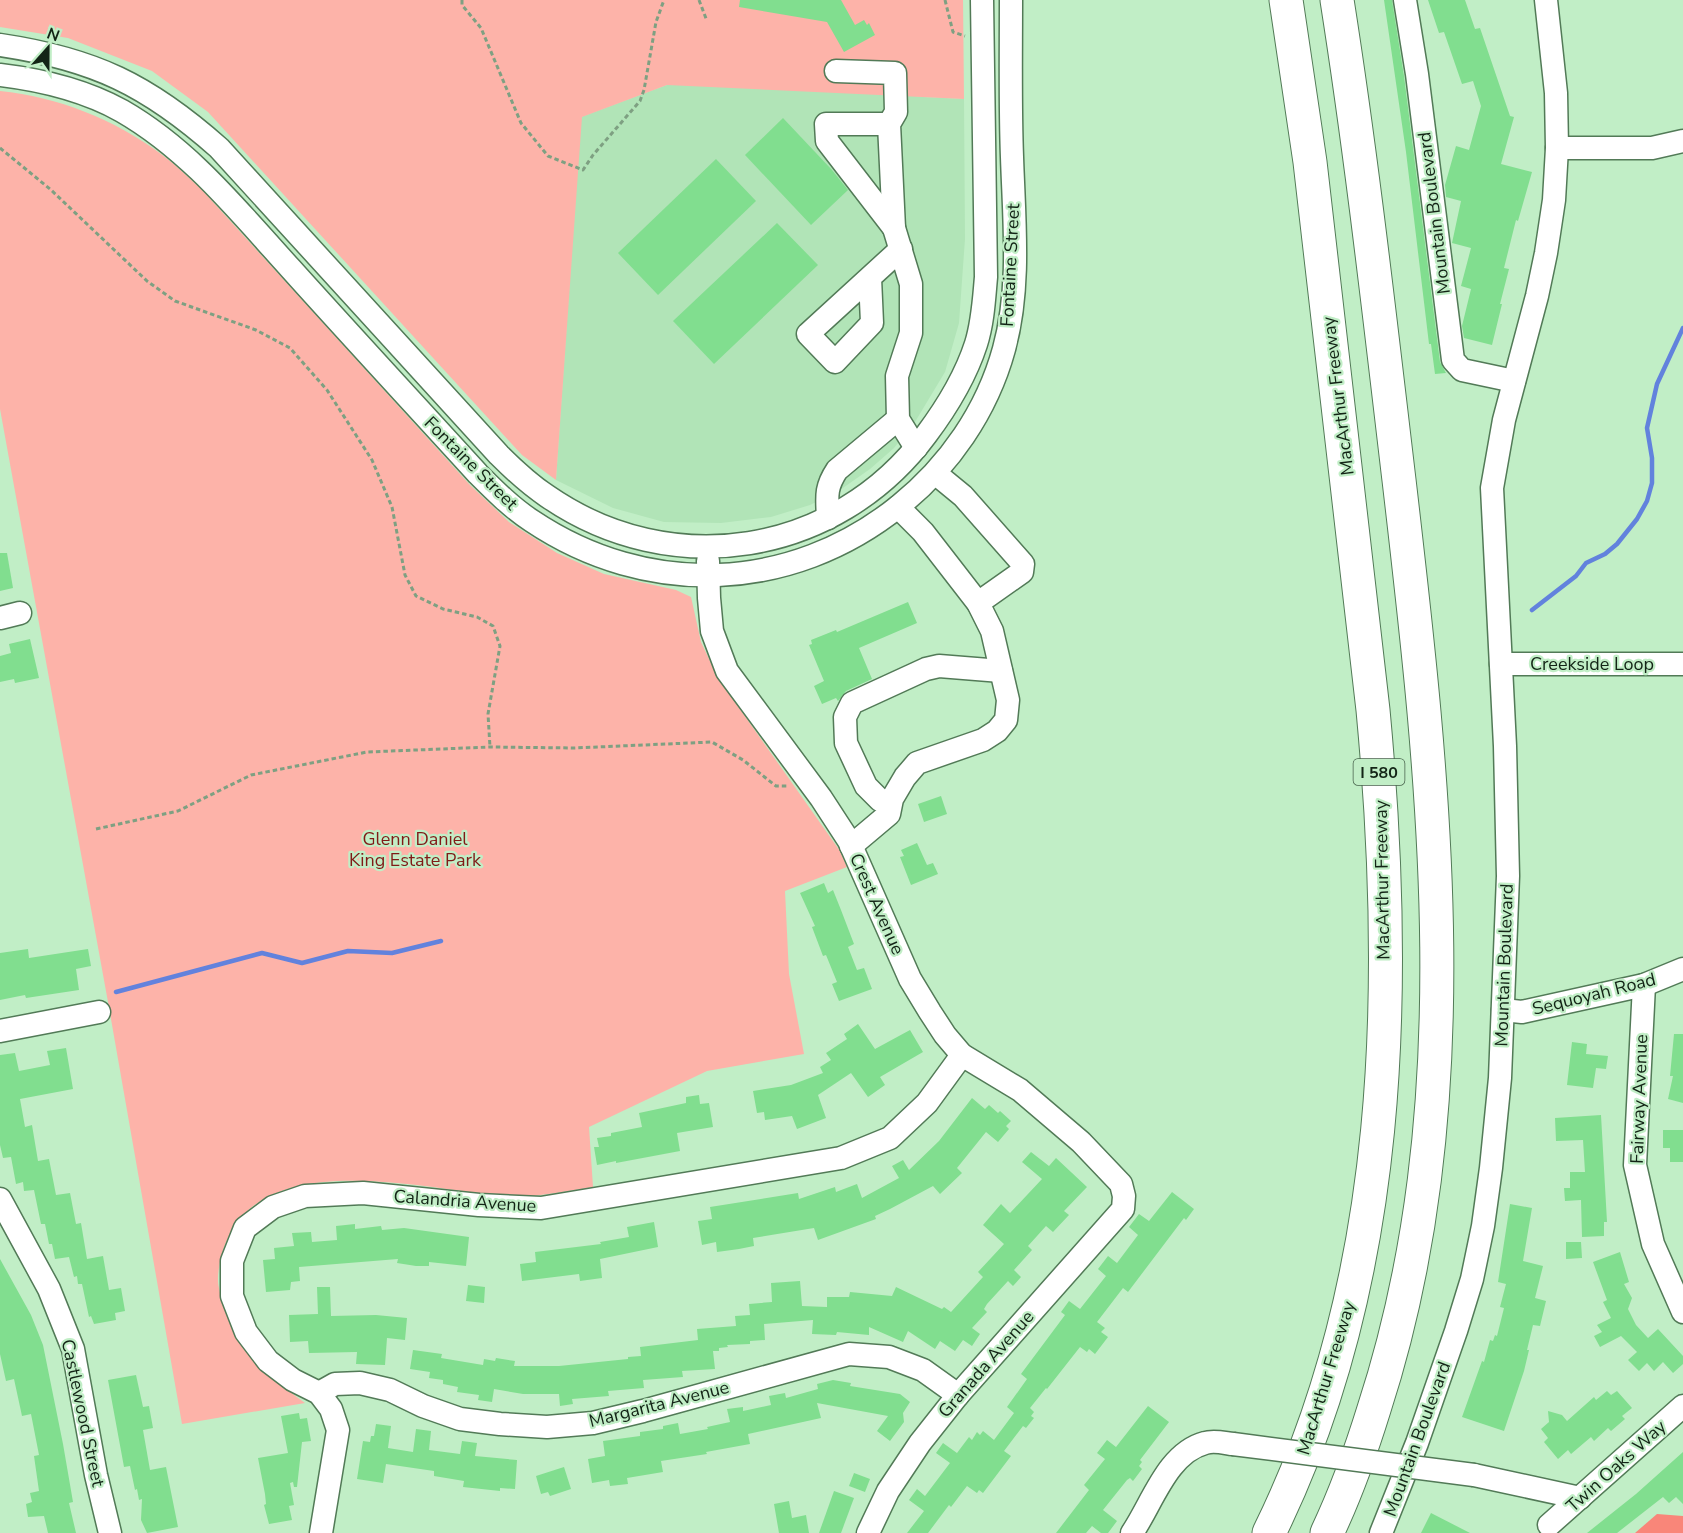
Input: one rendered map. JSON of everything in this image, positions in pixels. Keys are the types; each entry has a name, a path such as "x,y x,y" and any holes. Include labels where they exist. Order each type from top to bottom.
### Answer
{"highway":[{"name":"MacArthur Freeway","path":"1269,1533 1286,1500 1315,1425 1336,1360 1353,1290 1366,1221 1375,1152 1384,1018 1385,939 1379,775 1372,700 1310,162 1286,0"},
{"name":"I 580","path":"1327,1533 1363,1444 1385,1376 1404,1303 1427,1159 1433,1090 1437,940 1435,858 1425,706 1362,169 1337,0"}],"street":[{"name":"Fontaine Street","path":"0,45 68,58 102,70 135,86 193,124 219,148 499,455 547,497 572,512 630,536 666,544 736,546 805,529 866,496 895,472 916,448 952,398 976,343 983,309 986,277 982,0"},
{"name":"Fontaine Street","path":"0,75 27,79 92,97 121,111 174,147 222,193 478,474 503,499 531,520 558,537 623,564 663,573 709,576 741,574 782,567 815,556 853,538 898,507 936,473 960,442 978,413 1004,350 1011,315 1014,194 1011,0"},
{"name":"Mountain Boulevard","path":"1405,0 1417,74 1453,360 1462,370 1514,381"},
{"name":"Mountain Boulevard","path":"1381,1533 1417,1443 1472,1279 1483,1226 1491,1168 1500,1078 1508,876 1505,746 1492,488 1504,420 1537,296 1554,200 1557,148 1556,89 1546,0"},
{"path":"836,71 895,73 896,112 890,123 898,238 911,284 911,333 897,375 898,419 916,448"},
{"path":"890,123 825,124 827,141 898,238"},
{"path":"1557,148 1652,148 1683,141"},
{"path":"870,278 898,238"},
{"path":"828,518 826,492 834,475 898,419"},
{"path":"936,473 963,496 1023,564 1022,572 978,603"},
{"path":"848,840 917,763 983,740 997,731 1006,720 1008,700 992,631 978,603 923,532 898,507"},
{"name":"Crest Avenue","path":"708,547 712,631 727,671 812,786 848,840 910,979 945,1035 962,1055 1020,1090 1081,1142 1121,1184 1124,1196 1122,1209"},
{"name":"Creekside Loop","path":"1501,664 1683,664"},
{"path":"886,800 866,786 846,743 846,717 852,703 926,669 939,666 1001,671"},
{"name":"Sequoyah Road","path":"1503,1010 1522,1012 1644,985 1683,969"},
{"name":"Fairway Avenue","path":"1644,985 1635,1165 1653,1244 1683,1312"},
{"path":"0,1031 99,1012"},
{"name":"Calandria Avenue","path":"319,1393 293,1380 268,1361 246,1332 232,1296 232,1261 245,1228 273,1206 305,1196 363,1193 479,1205 541,1208 841,1158 890,1138 927,1103 962,1055"},
{"name":"Castlewood Street","path":"0,1199 48,1289 73,1349 96,1475 110,1533"},
{"name":"Granada Avenue","path":"868,1533 888,1491 920,1443 958,1395 1122,1209"},
{"name":"Margarita Avenue","path":"319,1393 335,1384 360,1383 390,1390 423,1406 460,1419 547,1427 593,1423 643,1411 849,1354 888,1357 922,1370 958,1395"},
{"path":"319,1393 331,1409 338,1430 321,1533"},
{"name":"Twin Oaks Way","path":"1549,1525 1683,1406"},
{"path":"1132,1533 1163,1479 1177,1460 1205,1443 1233,1444 1474,1475 1580,1497"}],"path":[{"path":"462,0 462,5 481,28 521,123 548,156 583,170 593,155 640,101 656,22 664,0"},
{"path":"699,0 707,21"},
{"path":"945,0 953,32 982,41"},
{"path":"0,148 50,189 147,281 175,300 256,330 290,348 327,390 376,470 392,507 405,575 416,596 443,609 477,617 493,626 500,646 489,714 490,747"},
{"path":"96,829 178,811 251,774 367,752 490,747 574,748 712,742 743,760 776,786 812,786"}],"shaded area":[{"path":"669,60 922,97 964,99 965,239 959,323 945,372 915,422 894,448 870,469 840,490 810,505 771,517 721,523 664,522 613,508 556,480 581,117 667,85"},
{"path":"1657,1514 1683,1516 1683,1533 1635,1533"}],"green space":[{"path":"0,0 963,0 964,99 667,85 582,117 556,480 522,455 208,112 152,71 68,38 0,27"},
{"name":"Glenn Daniel King Estate Park","path":"0,91 43,98 105,120 143,141 172,163 203,191 470,485 509,522 557,553 604,574 676,590 691,597 701,642 718,678 840,851 847,867 785,891 789,974 804,1054 707,1071 589,1127 593,1187 550,1194 507,1196 383,1182 338,1181 296,1187 260,1201 234,1227 219,1268 220,1293 232,1324 247,1351 266,1373 305,1403 182,1424 0,409"}],"building":[{"path":"740,0 841,0 855,25 864,20 867,25 869,23 875,35 844,52 827,22 739,7"},
{"path":"1384,0 1392,0 1404,76 1440,362 1446,373 1435,374 1431,344 1429,344 1406,152"},
{"path":"1428,0 1465,0 1475,29 1480,28 1510,116 1514,117 1501,164 1532,172 1518,221 1516,220 1504,268 1509,269 1492,345 1464,338 1462,326 1471,289 1461,286 1471,248 1452,243 1461,201 1446,197 1445,185 1456,146 1469,150 1481,106 1473,81 1462,84 1444,32 1439,33"},
{"path":"783,118 848,190 811,225 745,155"},
{"path":"716,159 756,201 658,295 618,253"},
{"path":"777,223 818,265 714,364 673,321"},
{"path":"0,553 7,553 13,588 0,591"},
{"path":"908,602 917,623 859,648 872,679 846,691 838,701 836,698 822,704 814,686 824,681 809,645 812,644 811,640 836,630 837,632"},
{"path":"30,639 39,678 15,683 14,679 0,682 0,656 11,653 9,644"},
{"path":"941,796 947,814 924,822 918,804"},
{"path":"917,843 927,865 933,863 938,874 911,885 900,857 904,856 901,850"},
{"path":"824,883 828,893 833,890 854,944 848,947 857,970 864,968 872,989 839,1001 832,984 837,982 826,955 823,956 812,927 815,926 800,893"},
{"path":"28,949 29,958 88,949 91,966 76,969 79,990 26,998 25,995 0,1000 0,953"},
{"path":"858,1024 875,1049 910,1030 923,1052 880,1077 885,1085 868,1097 851,1073 818,1095 826,1118 797,1129 792,1116 765,1120 764,1112 757,1113 753,1091 791,1085 823,1073 820,1067 831,1060 826,1053 847,1039 844,1034"},
{"path":"1674,1034 1683,1034 1683,1103 1668,1099 1673,1076 1670,1076"},
{"path":"1572,1042 1587,1044 1586,1054 1608,1056 1606,1069 1596,1068 1593,1088 1567,1085"},
{"path":"66,1048 73,1089 20,1099 25,1127 32,1125 38,1161 49,1159 56,1195 70,1193 76,1224 81,1223 87,1259 103,1256 109,1290 121,1288 125,1311 115,1313 116,1320 94,1324 91,1316 89,1317 82,1284 78,1284 77,1276 74,1277 69,1257 55,1259 45,1224 41,1224 34,1190 24,1191 23,1182 16,1184 11,1157 3,1158 0,1145 0,1055 15,1053 19,1071 50,1065 47,1051"},
{"path":"699,1095 700,1104 709,1103 713,1127 677,1133 680,1151 597,1165 594,1147 599,1147 597,1138 642,1127 639,1113 686,1103 686,1097"},
{"path":"972,1098 985,1109 989,1105 998,1113 1000,1111 1011,1121 1006,1126 1009,1129 998,1142 986,1132 957,1168 962,1173 940,1194 933,1186 875,1216 876,1219 818,1240 814,1228 753,1238 754,1246 739,1249 717,1252 716,1242 702,1245 698,1221 712,1219 710,1207 798,1193 799,1199 835,1187 836,1192 857,1184 862,1198 899,1178 892,1166 903,1160 909,1170 939,1141"},
{"path":"1601,1115 1607,1222 1604,1222 1604,1236 1582,1237 1581,1200 1565,1201 1564,1188 1570,1188 1570,1172 1585,1172 1583,1140 1556,1141 1555,1118"},
{"path":"1663,1130 1683,1130 1683,1162 1670,1162 1670,1148 1663,1148"},
{"path":"1031,1152 1049,1166 1056,1158 1087,1187 1064,1211 1069,1215 1053,1232 1046,1226 1028,1246 1032,1250 1014,1270 1021,1277 1013,1286 1008,1281 987,1304 984,1309 987,1312 972,1328 980,1334 972,1346 963,1340 955,1351 940,1341 935,1349 908,1331 903,1342 869,1327 869,1335 837,1332 836,1335 812,1334 813,1320 764,1324 765,1340 750,1341 750,1344 727,1345 728,1347 719,1348 719,1351 713,1351 715,1369 682,1371 683,1377 643,1380 644,1388 608,1391 609,1396 572,1399 573,1404 560,1406 559,1394 523,1394 494,1389 492,1402 478,1400 479,1395 457,1392 458,1387 443,1384 443,1380 429,1378 430,1372 410,1369 413,1350 442,1354 441,1358 483,1365 484,1359 515,1361 514,1366 559,1366 641,1356 640,1347 698,1340 697,1329 736,1326 735,1316 750,1315 749,1304 772,1302 771,1283 800,1281 802,1306 827,1307 827,1297 849,1297 850,1292 892,1296 896,1287 951,1312 983,1277 978,1272 1004,1244 983,1225 1001,1204 1010,1213 1042,1179 1022,1162"},
{"path":"1172,1192 1194,1209 1186,1220 1184,1218 1128,1292 1123,1288 1097,1322 1105,1328 1101,1332 1108,1337 1095,1354 1089,1349 1087,1352 1080,1347 1046,1388 1030,1408 1034,1412 1031,1416 1034,1418 1026,1428 1023,1426 1004,1451 1011,1456 983,1493 979,1490 977,1493 967,1486 928,1533 907,1533 924,1511 909,1500 917,1489 925,1496 950,1463 936,1453 943,1443 957,1453 969,1437 972,1440 977,1432 980,1435 983,1431 994,1440 1014,1413 1007,1407 1027,1379 1021,1374 1065,1315 1061,1312 1069,1301 1080,1309 1106,1276 1098,1269 1108,1256 1117,1263 1138,1235 1129,1227 1139,1214 1149,1221"},
{"path":"1510,1204 1532,1208 1523,1261 1543,1266 1535,1298 1546,1301 1540,1326 1533,1325 1524,1371 1504,1431 1462,1417 1482,1361 1484,1362 1490,1340 1493,1341 1495,1335 1497,1336 1504,1308 1500,1307 1506,1284 1498,1282"},
{"path":"654,1222 658,1247 600,1259 602,1278 580,1281 579,1274 522,1281 520,1264 536,1262 535,1252 601,1244 600,1242 629,1237 627,1227"},
{"path":"355,1224 355,1229 381,1226 382,1230 404,1228 469,1237 466,1266 429,1262 429,1266 416,1266 397,1263 398,1259 299,1267 300,1281 291,1282 290,1290 266,1292 263,1260 275,1259 274,1248 294,1246 292,1233 311,1232 312,1242 337,1240 336,1226"},
{"path":"1566,1242 1581,1242 1582,1258 1566,1259"},
{"path":"1620,1252 1629,1282 1624,1284 1632,1298 1628,1309 1636,1325 1648,1338 1658,1329 1683,1356 1683,1364 1673,1373 1663,1362 1654,1371 1647,1363 1639,1371 1628,1360 1637,1352 1621,1336 1600,1347 1594,1336 1602,1332 1597,1325 1611,1318 1603,1302 1607,1300 1593,1262"},
{"path":"0,1259 31,1315 43,1345 63,1444 73,1502 69,1503 76,1533 48,1533 44,1516 28,1517 26,1504 32,1502 30,1493 39,1491 34,1456 39,1455 31,1414 22,1416 14,1379 6,1381 0,1354"},
{"path":"468,1285 485,1287 484,1303 466,1301"},
{"path":"317,1287 330,1287 331,1316 376,1315 407,1318 405,1340 387,1338 385,1365 356,1364 357,1352 309,1353 308,1341 290,1342 289,1315 318,1314"},
{"path":"136,1375 143,1407 149,1406 153,1428 143,1430 150,1470 166,1467 178,1527 147,1533 141,1520 142,1499 139,1500 137,1489 135,1490 130,1466 124,1467 108,1380"},
{"path":"833,1380 851,1383 850,1386 900,1394 910,1402 903,1413 904,1422 890,1441 877,1431 888,1416 817,1403 821,1418 748,1434 750,1444 661,1461 663,1472 627,1478 628,1484 610,1486 609,1480 592,1483 588,1459 605,1456 603,1441 640,1436 640,1432 663,1429 663,1426 678,1423 680,1434 708,1429 707,1427 730,1422 727,1409 743,1407 743,1411 771,1405 769,1396 785,1393 786,1398 818,1389 817,1384"},
{"path":"1607,1391 1611,1395 1617,1391 1632,1408 1622,1416 1625,1419 1611,1431 1608,1428 1594,1441 1591,1437 1571,1454 1568,1450 1558,1459 1544,1442 1548,1438 1541,1429 1549,1422 1548,1411 1562,1415 1567,1421 1594,1397 1596,1400"},
{"path":"1148,1406 1169,1422 1140,1460 1142,1462 1139,1466 1142,1469 1133,1481 1130,1478 1127,1480 1103,1510 1117,1521 1108,1533 1101,1533 1092,1526 1086,1533 1056,1533 1089,1490 1084,1485 1105,1459 1097,1453 1107,1440 1116,1447"},
{"path":"299,1413 300,1419 307,1418 311,1441 302,1442 297,1487 294,1487 293,1482 290,1483 294,1505 289,1506 292,1520 269,1524 264,1505 266,1504 265,1494 258,1458 288,1453 281,1416"},
{"path":"376,1424 391,1426 388,1448 413,1452 416,1429 431,1431 429,1450 460,1454 462,1441 477,1443 475,1456 517,1460 515,1489 500,1488 500,1491 463,1487 464,1481 434,1476 434,1471 386,1464 383,1483 357,1479 363,1441 370,1442 371,1436 374,1436"},
{"path":"1683,1452 1683,1504 1676,1497 1669,1503 1663,1497 1617,1533 1587,1533 1636,1494"},
{"path":"564,1467 571,1489 550,1496 548,1492 541,1494 536,1476"},
{"path":"854,1473 870,1479 865,1492 849,1486"},
{"path":"834,1491 854,1498 841,1533 819,1533"},
{"path":"789,1501 792,1518 806,1515 809,1533 779,1533 774,1504"},
{"path":"1431,1513 1470,1533 1421,1533"}],"waterway":[{"path":"1532,610 1576,576 1586,563 1605,554 1617,544 1637,519 1647,501 1652,483 1652,458 1647,428 1657,384 1683,328"},
{"path":"116,992 262,953 302,963 348,951 392,953 441,941"}]}
